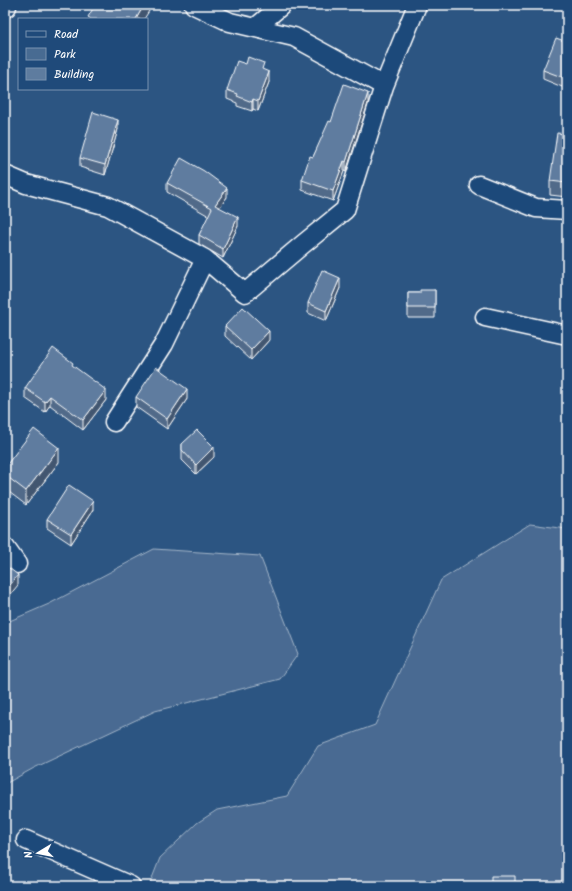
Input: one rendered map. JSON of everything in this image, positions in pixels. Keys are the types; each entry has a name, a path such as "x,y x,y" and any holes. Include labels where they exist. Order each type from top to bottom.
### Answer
{"street":[{"path":"194,5 230,22 294,37 384,86"},
{"path":"256,28 282,5"},
{"path":"5,175 26,184 108,206 205,259 245,293 345,210 384,86 417,5"},
{"path":"478,185 536,208 567,210"},
{"path":"114,422 164,344 205,259"},
{"path":"485,317 567,335"},
{"path":"5,547 16,564"},
{"path":"26,840 131,886"}],"green space":[{"path":"530,524 567,529 567,886 149,886 160,858 197,823 217,810 287,796 318,746 375,725 441,580"},
{"path":"154,549 260,556 298,654 280,679 155,711 34,768 5,784 5,623 49,604"}],"building":[{"path":"95,5 144,5 137,18 88,17"},
{"path":"556,38 567,42 567,79 543,70"},
{"path":"248,57 264,63 262,69 269,72 258,101 253,99 252,102 227,90 237,61 246,64"},
{"path":"344,84 368,93 346,162 344,161 333,191 302,180 310,156 313,157 329,121 331,122"},
{"path":"93,112 118,120 105,165 80,158"},
{"path":"557,133 567,134 567,183 550,181"},
{"path":"181,158 204,171 227,188 215,205 238,217 223,249 199,235 212,208 167,183"},
{"path":"322,270 340,278 326,311 308,303"},
{"path":"420,290 435,290 435,308 408,308 408,293 420,293"},
{"path":"243,307 269,331 251,350 225,326"},
{"path":"53,348 73,363 72,365 106,390 83,420 50,396 45,402 25,388"},
{"path":"156,367 187,389 167,419 136,397"},
{"path":"34,429 59,448 26,491 5,475 5,467"},
{"path":"197,430 214,447 196,465 182,450 182,444"},
{"path":"69,485 93,501 71,534 47,519"},
{"path":"5,565 18,575 5,591"},
{"path":"491,876 515,876 515,886 491,886"}]}
